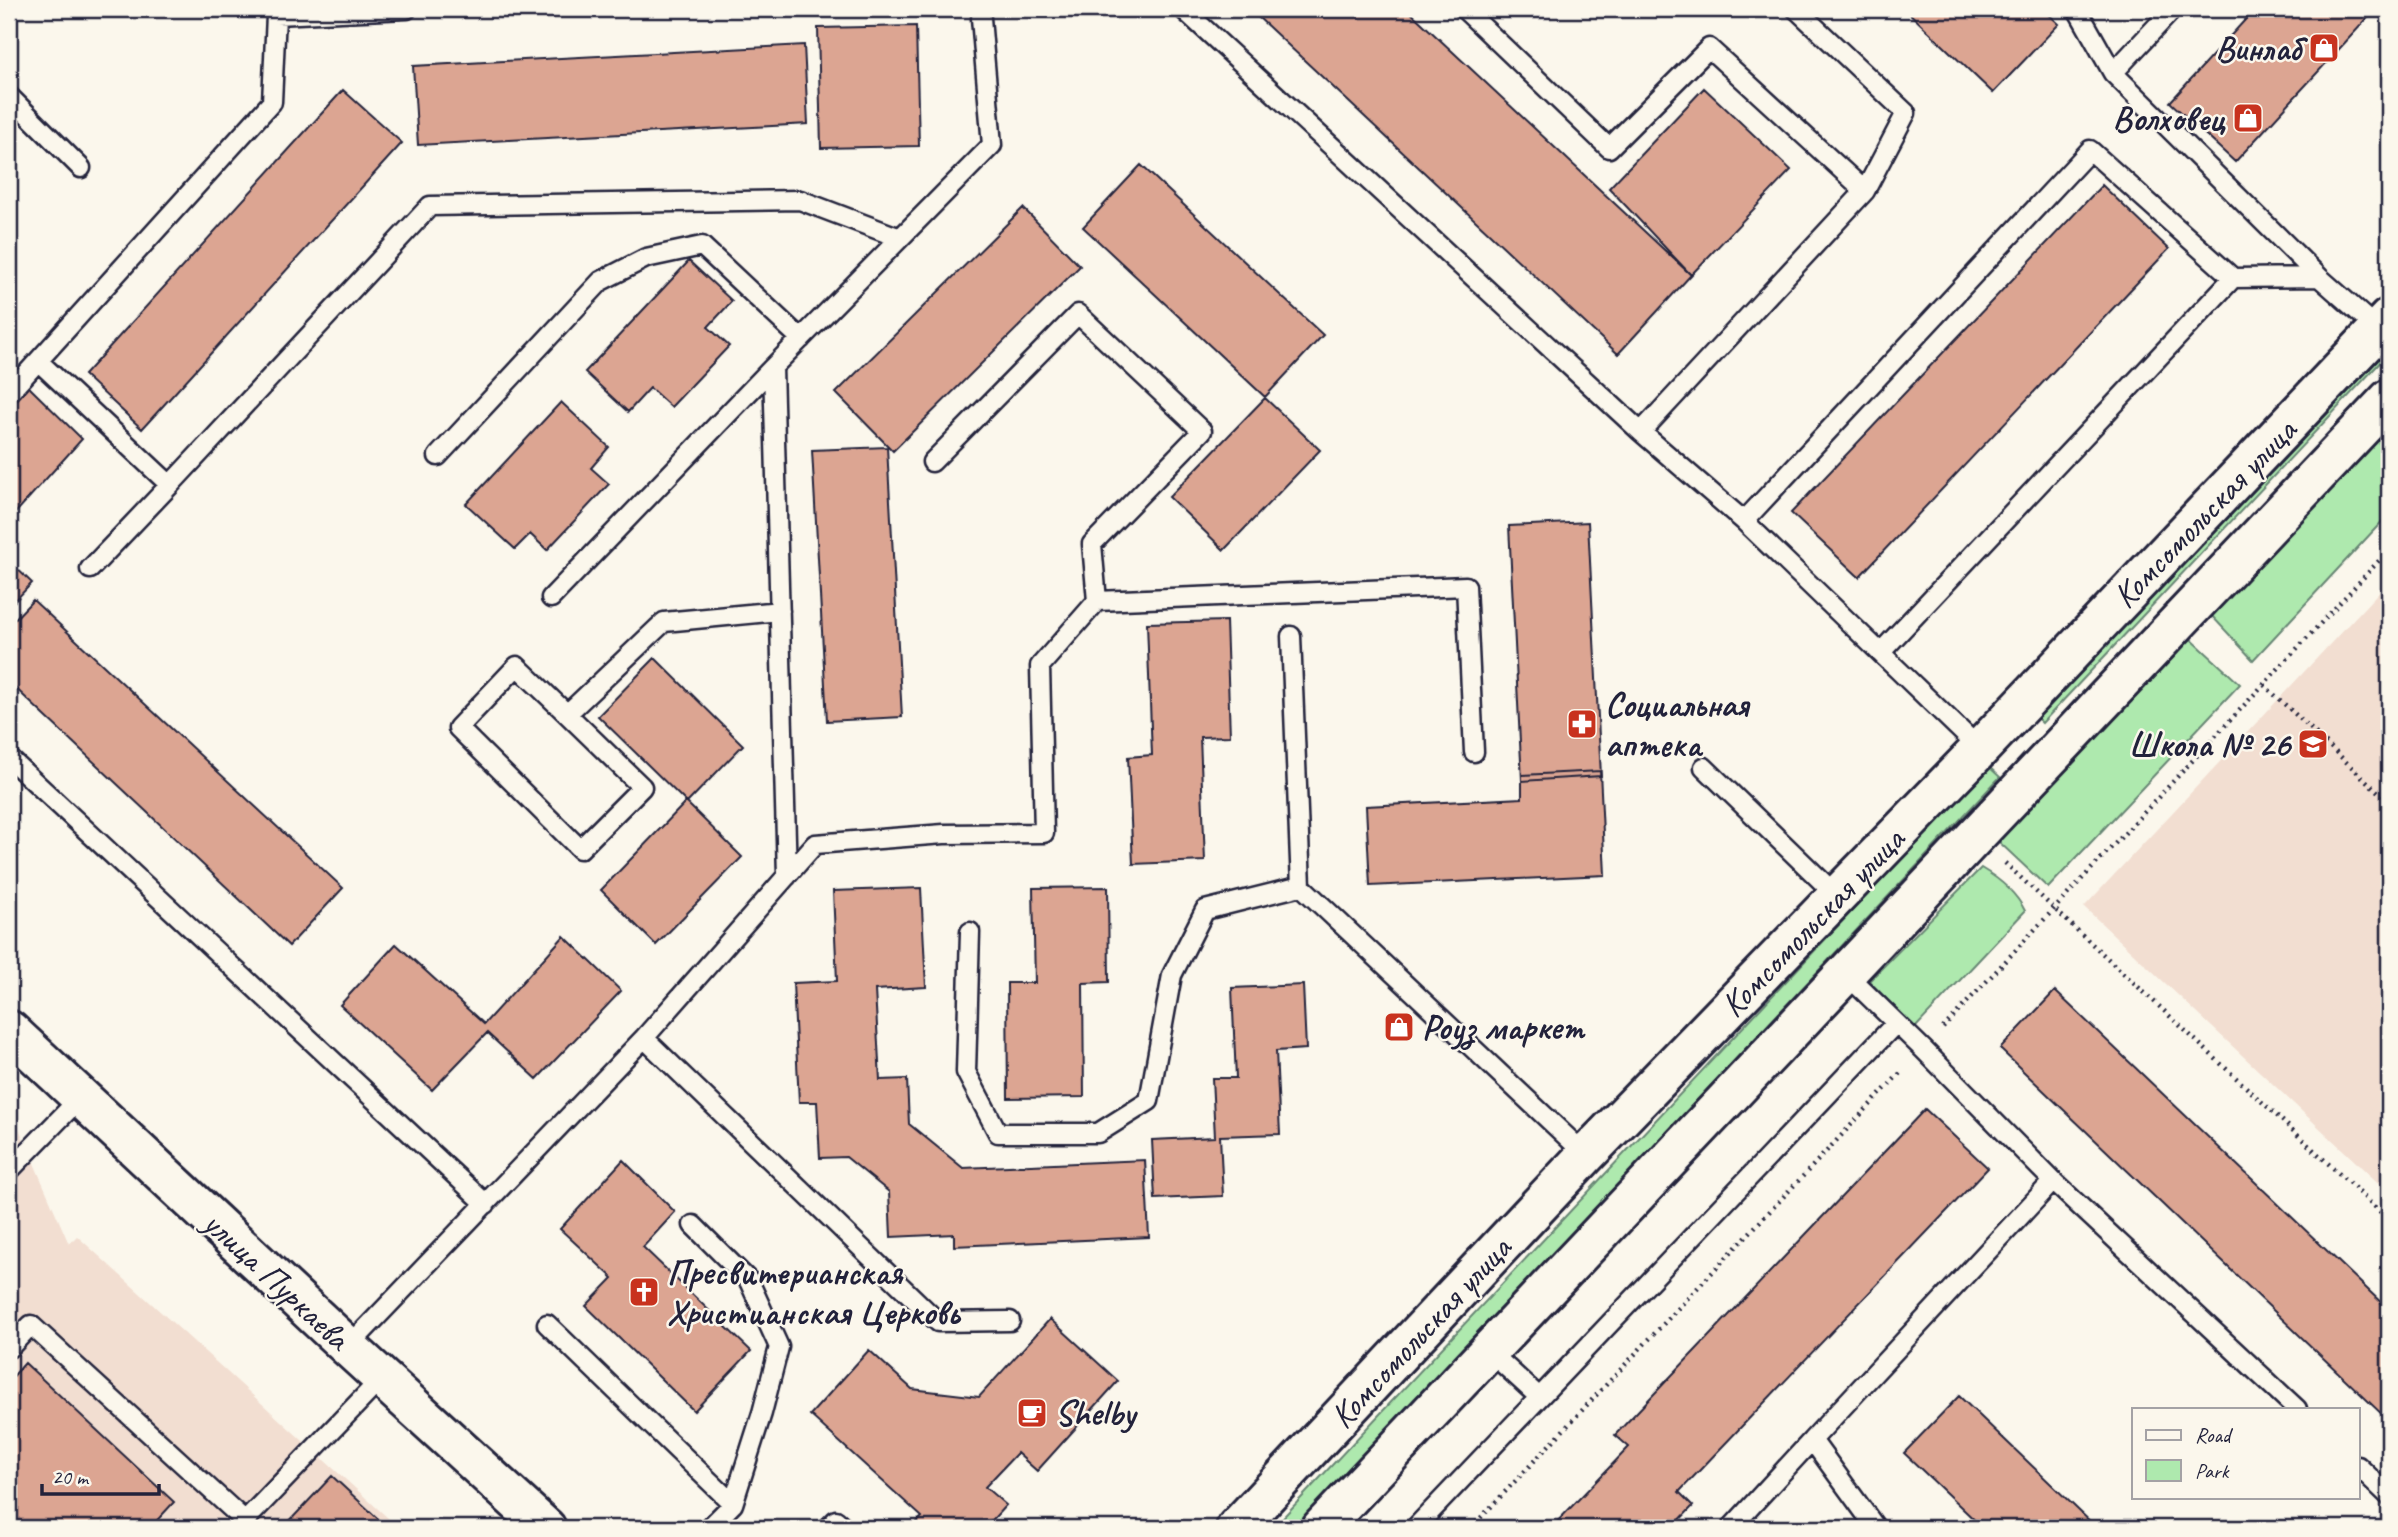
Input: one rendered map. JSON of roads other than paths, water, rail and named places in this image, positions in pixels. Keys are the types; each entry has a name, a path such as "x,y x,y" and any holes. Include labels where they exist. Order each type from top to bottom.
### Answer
{"main road":[{"name":"Комсомольская улица","path":"1236,1528 1586,1155 2386,329"},
{"name":"Комсомольская улица","path":"1321,1528 2389,399"},
{"name":"улица Пуркаева","path":"9,1030 546,1528"}],"lane":[{"path":"9,393 272,102 276,12 407,9"},
{"path":"1183,9 1641,432 1744,521 1980,749"},
{"path":"1464,9 1609,148 1709,48 1865,191"},
{"path":"1641,432 1865,191 1906,113 1797,9"},
{"path":"2077,9 2113,73 2319,278 2386,329"},
{"path":"2113,73 2173,9"},
{"path":"551,598 992,145 981,19"},
{"path":"9,96 81,167"},
{"path":"1744,521 2090,150 2233,278 2319,278"},
{"path":"90,569 430,206 800,200 900,238"},
{"path":"438,456 601,281 646,258 702,246 801,339"},
{"path":"1881,652 2233,278"},
{"path":"348,1347 644,1038 815,844 944,834 1044,833 1041,666 1097,601 1092,544 1202,430 1078,314 932,462"},
{"path":"38,361 170,485"},
{"path":"774,367 786,876"},
{"path":"1097,601 1466,586 1474,752"},
{"path":"567,714 664,622 780,611"},
{"path":"1291,636 1301,886 1586,1155"},
{"path":"517,666 567,714 642,787 580,849 458,728 517,666"},
{"path":"9,758 486,1204"},
{"path":"1704,767 1837,896"},
{"path":"970,932 966,1072 998,1133 1098,1133 1149,1101 1172,975 1205,910 1301,886"},
{"path":"1846,974 2053,1181 2296,1408"},
{"path":"1415,1528 1896,1023"},
{"path":"644,1038 938,1322 1010,1321"},
{"path":"9,1171 81,1097"},
{"path":"1731,1528 2053,1181"},
{"path":"693,1225 749,1281 779,1347 762,1413 733,1504 709,1528"},
{"path":"547,1324 733,1504"},
{"path":"9,1348 31,1325 241,1525 382,1378"},
{"path":"1489,1351 1539,1397"},
{"path":"1812,1440 1876,1528"},
{"path":"2360,1468 2389,1496"},
{"path":"828,1528 836,1520 845,1528"}],"place":[{"name":"Винлаб","path":"2324,48"},
{"name":"Волховец","path":"2248,118"},
{"name":"Социальная аптека","path":"1582,724"},
{"name":"Школа № 26","path":"2313,744"},
{"name":"Роуз маркет","path":"1399,1027"},
{"name":"Пресвитерианская Христианская Церковь","path":"644,1292"},
{"name":"Shelby","path":"1032,1413"}]}
